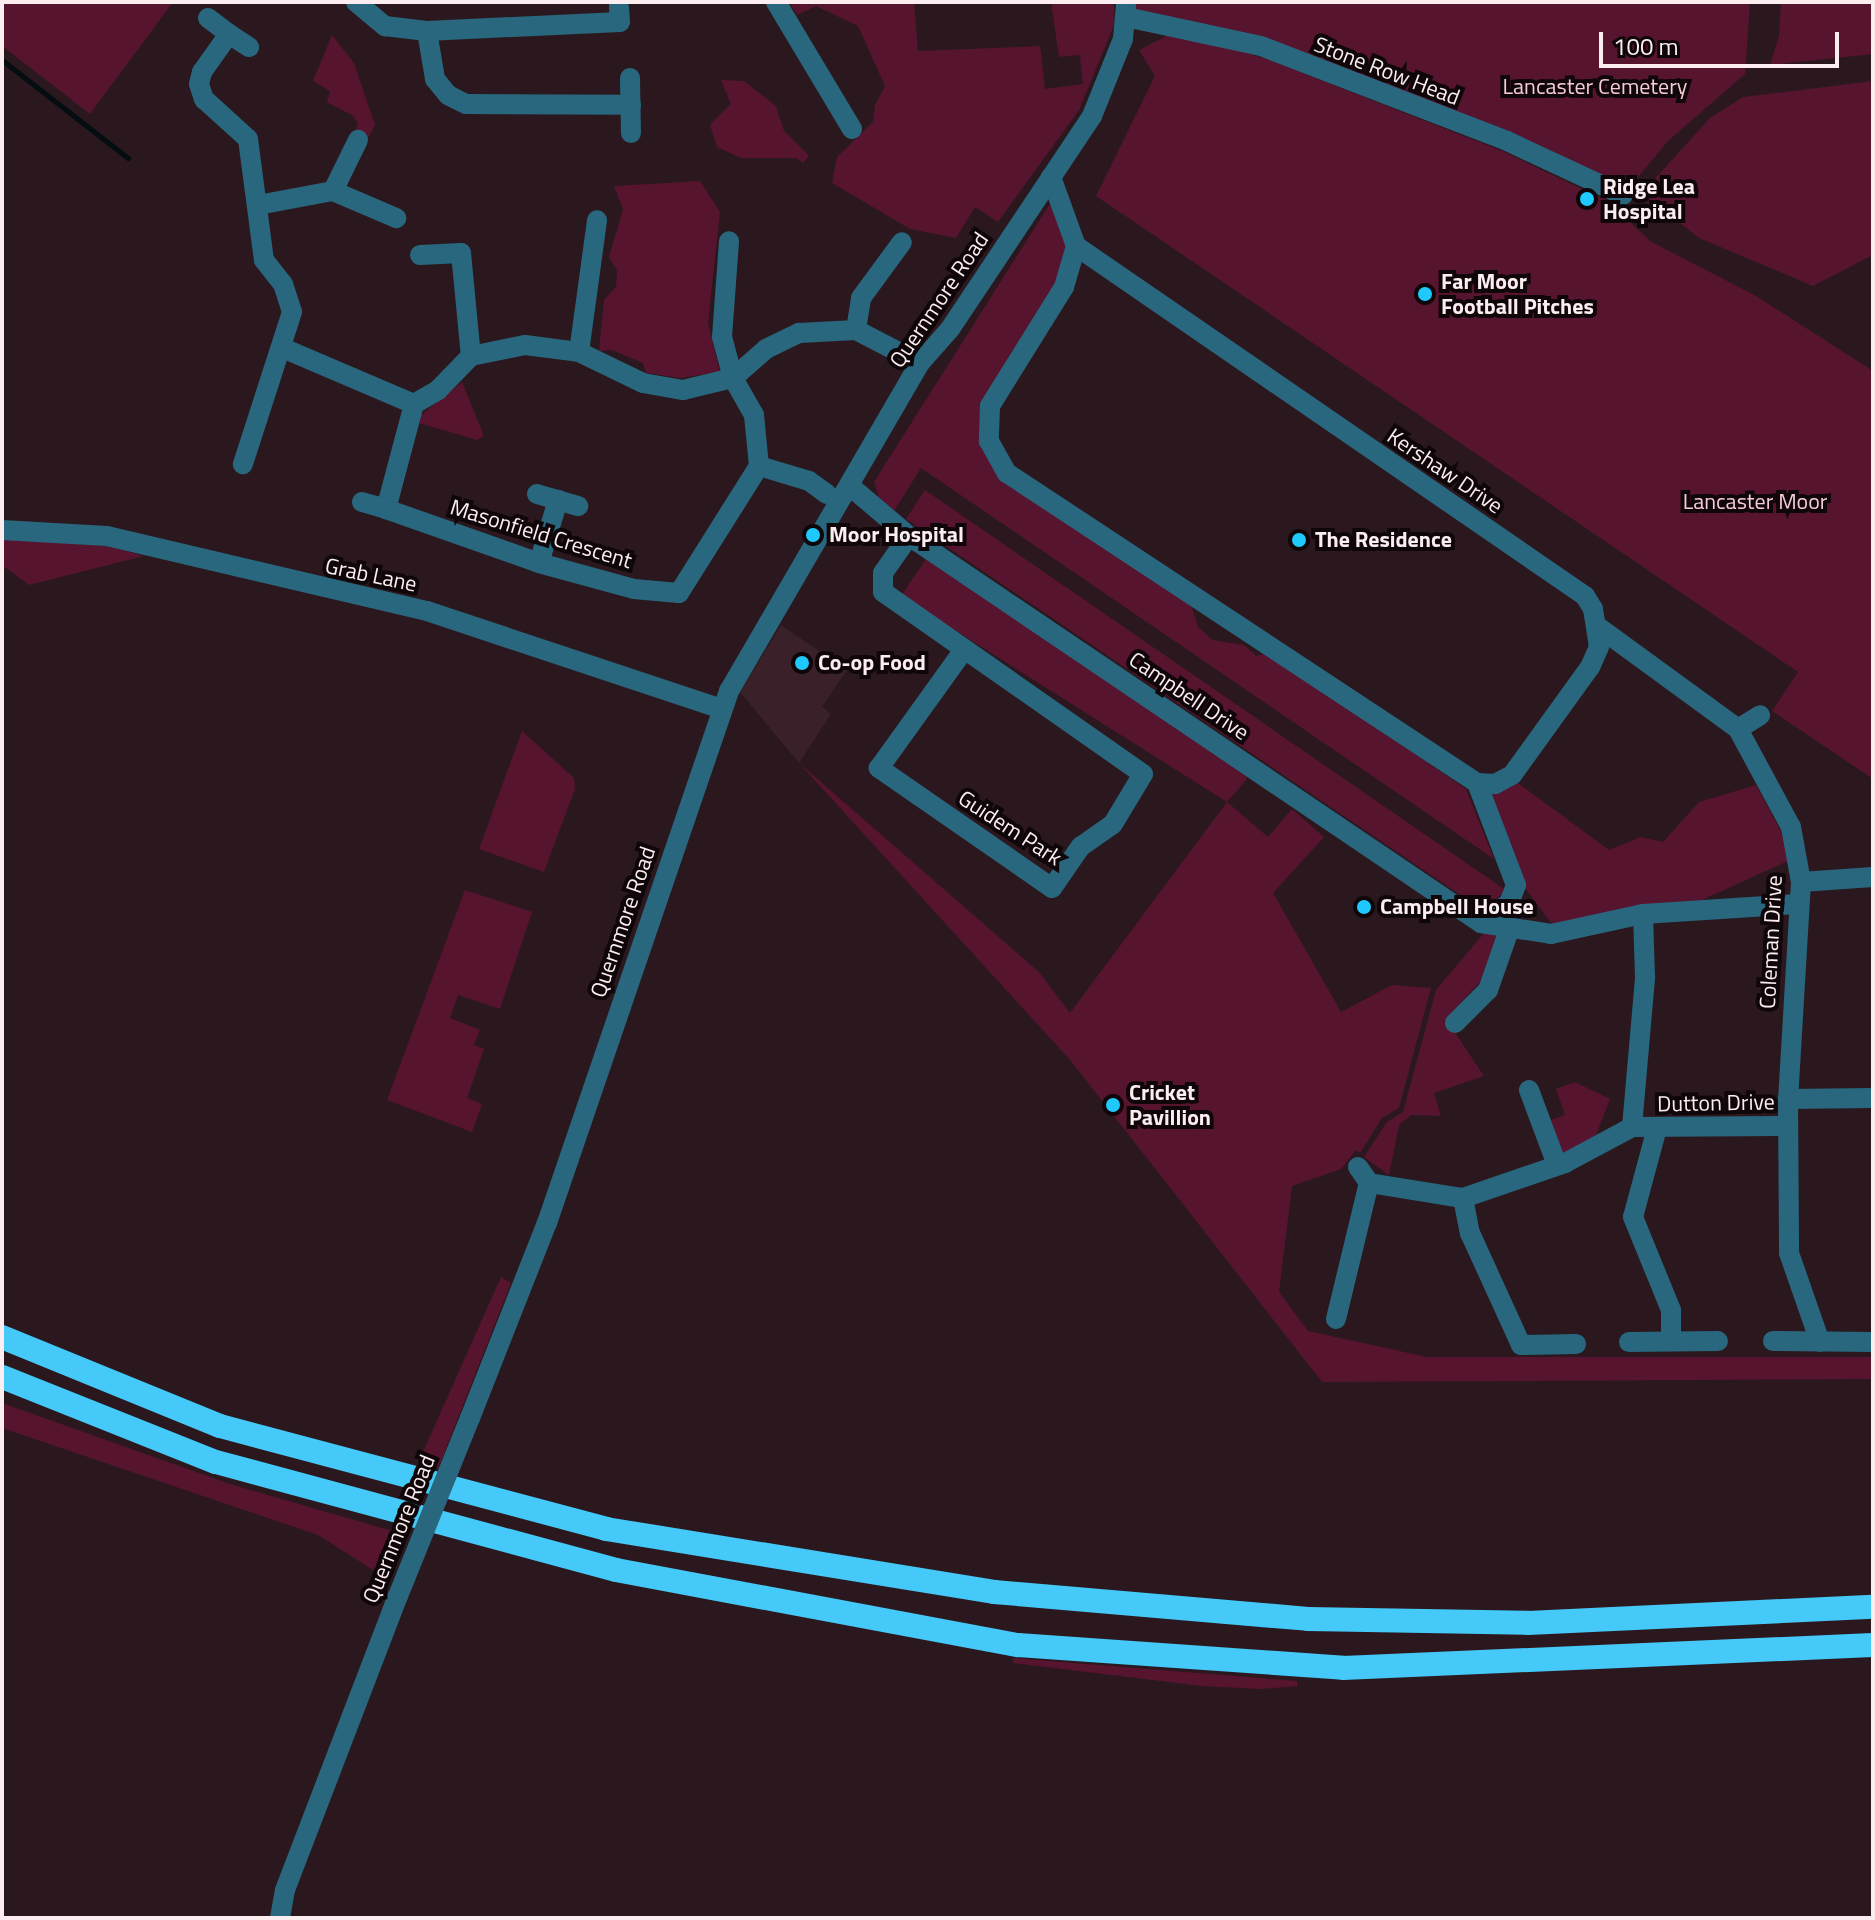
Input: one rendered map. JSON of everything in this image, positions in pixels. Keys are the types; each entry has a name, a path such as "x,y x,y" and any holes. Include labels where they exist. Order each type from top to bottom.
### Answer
{"highway":[{"path":"2,1337 220,1426 606,1529 994,1592 1308,1619 1434,1621 1733,1617 1873,1607"},
{"path":"2,1377 216,1462 600,1566 1018,1645 1343,1668 1873,1645"}],"street":[{"path":"356,2 385,26 427,31 620,22 619,7"},
{"path":"776,2 852,129"},
{"name":"Quernmore Road","path":"280,1918 285,1890 547,1223 721,709 920,363 950,329 1092,116 1123,39 1126,10"},
{"name":"Stone Row Head","path":"1126,10 1261,46 1507,141 1623,195"},
{"path":"208,18 249,47"},
{"path":"427,31 435,79 448,95 466,104 631,105"},
{"path":"229,34 202,72 199,84 204,99 248,139 264,260 283,284 292,312 285,349 243,464"},
{"path":"630,78 631,133"},
{"path":"333,191 358,140"},
{"path":"1051,177 1076,246 1064,287 990,406 989,441 1007,473 1477,783 1495,784 1518,768 1590,667 1599,647 1597,626"},
{"path":"258,205 333,191 396,218"},
{"path":"579,352 597,220"},
{"path":"729,241 721,319 733,378 754,415 759,466 809,481 827,494"},
{"path":"856,330 861,298 902,242"},
{"name":"Kershaw Drive","path":"1076,246 1585,596 1597,626"},
{"path":"420,255 461,253 471,356"},
{"path":"386,509 414,404 438,390 471,356 525,345 579,352 643,383 683,390 733,378 766,349 799,333 856,330 920,363"},
{"path":"285,349 414,404"},
{"name":"Masonfield Crescent","path":"362,502 539,563 634,589 679,593 759,466"},
{"name":"Campbell Drive","path":"851,487 909,536 1481,923 1509,930 1551,934 1643,914 1797,904"},
{"path":"537,494 578,506"},
{"path":"539,563 558,500"},
{"name":"Grab Lane","path":"2,530 107,536 427,611 721,709"},
{"name":"Guidem Park","path":"909,536 883,573 883,592 963,651 1143,774 1113,824 1081,846 1052,888 879,768 963,651"},
{"name":"Coleman Drive","path":"1597,626 1738,729 1791,827 1801,882 1797,904 1788,1099 1789,1253 1820,1342"},
{"path":"1738,729 1760,715"},
{"path":"1477,783 1516,885 1509,903 1481,923"},
{"path":"1801,882 1873,877"},
{"path":"1632,1127 1645,977 1643,914"},
{"path":"1455,1023 1488,990 1509,930"},
{"path":"1612,1141 1638,1074"},
{"path":"1529,1090 1557,1165"},
{"path":"1788,1099 1873,1098"},
{"name":"Dutton Drive","path":"1336,1319 1364,1175 1463,1198 1557,1165 1612,1141 1632,1127 1788,1126"},
{"path":"1657,1128 1633,1217 1671,1310 1671,1341"},
{"path":"1463,1198 1470,1233 1521,1345 1576,1344"},
{"path":"1629,1342 1718,1341"},
{"path":"1773,1341 1869,1342"}],"shaded area":[{"path":"781,625 847,670 822,707 831,714 799,763 740,692"}],"green space":[{"path":"2,2 173,2 90,114 2,46"},
{"path":"789,2 914,2 918,51 1040,46 1045,89 1083,84 1080,55 1059,57 1051,2 1114,2 1114,25 1079,110 998,222 975,207 956,238 910,229 832,183 837,157 873,122 875,105 885,86 858,26 816,6 797,15"},
{"name":"Lancaster Cemetery","path":"1126,2 1750,2 1745,74 1668,141 1623,195 1261,46 1145,20"},
{"path":"1781,2 1873,2 1873,54 1770,65 1779,36"},
{"name":"Lancaster Moor","path":"1174,32 1267,59 1502,151 1608,201 1650,241 1756,296 1873,371 1873,779 1772,711 1798,672 1096,196 1155,76 1139,50"},
{"path":"332,35 354,63 375,125 367,140 355,134 358,123 352,115 327,102 330,91 313,81"},
{"path":"721,80 744,81 776,106 784,131 809,156 803,163 796,158 741,158 717,147 710,125 731,104"},
{"path":"1873,81 1873,255 1813,286 1699,238 1642,193 1710,118 1743,97"},
{"path":"700,181 720,212 708,323 720,372 680,378 646,373 643,363 612,350 599,351 604,300 616,287 617,270 609,257 623,209 614,186"},
{"path":"1053,199 1070,246 1058,284 982,442 1192,607 1198,627 1213,640 1244,645 1256,656 1266,653 1466,789 1494,859 921,468 894,511 879,498 874,482"},
{"path":"462,382 484,436 477,440 419,423 421,415"},
{"path":"925,490 1507,891 1481,909 906,519"},
{"path":"2,539 108,546 144,556 29,585 2,565"},
{"path":"926,559 1245,773 1247,779 1227,802 901,596"},
{"path":"522,731 574,778 575,789 544,872 479,849"},
{"path":"799,763 1039,972 1070,1013 1227,802 1268,837 1292,809 1324,837 1273,893 1341,1012 1392,985 1431,988 1399,1108 1382,1118 1360,1153 1356,1150 1341,1169 1292,1186 1279,1292 1308,1331 1427,1357 1873,1357 1873,1379 1322,1382 1071,1061"},
{"path":"1518,783 1609,850 1641,837 1663,842 1699,802 1756,785 1785,839 1790,860 1702,900 1554,927 1522,884 1489,794"},
{"path":"465,890 532,912 500,1009 458,995 450,1018 480,1030 474,1045 484,1049 467,1098 482,1104 472,1132 387,1100"},
{"path":"1484,933 1500,934 1486,975 1446,1019 1484,1076 1434,1093 1441,1116 1411,1115 1399,1125 1389,1175 1364,1157 1387,1122 1403,1112 1436,990"},
{"path":"1575,1082 1610,1099 1593,1143 1562,1155 1551,1120 1565,1115 1556,1089"},
{"path":"501,1277 511,1283 438,1469 419,1461"},
{"path":"2,1403 230,1484 406,1535 389,1580 318,1535 2,1428"},
{"path":"1013,1658 1297,1681 1297,1686 1261,1689 1201,1686 1013,1663"}],"waterway":[{"path":"2,60 128,158"}],"place":[{"name":"Ridge Lea Hospital","path":"1587,199"},
{"name":"Far Moor Football Pitches","path":"1425,294"},
{"name":"Moor Hospital","path":"813,535"},
{"name":"The Residence","path":"1299,540"},
{"name":"Co-op Food","path":"802,663"},
{"name":"Campbell House","path":"1364,907"},
{"name":"Cricket Pavillion","path":"1113,1105"}]}
